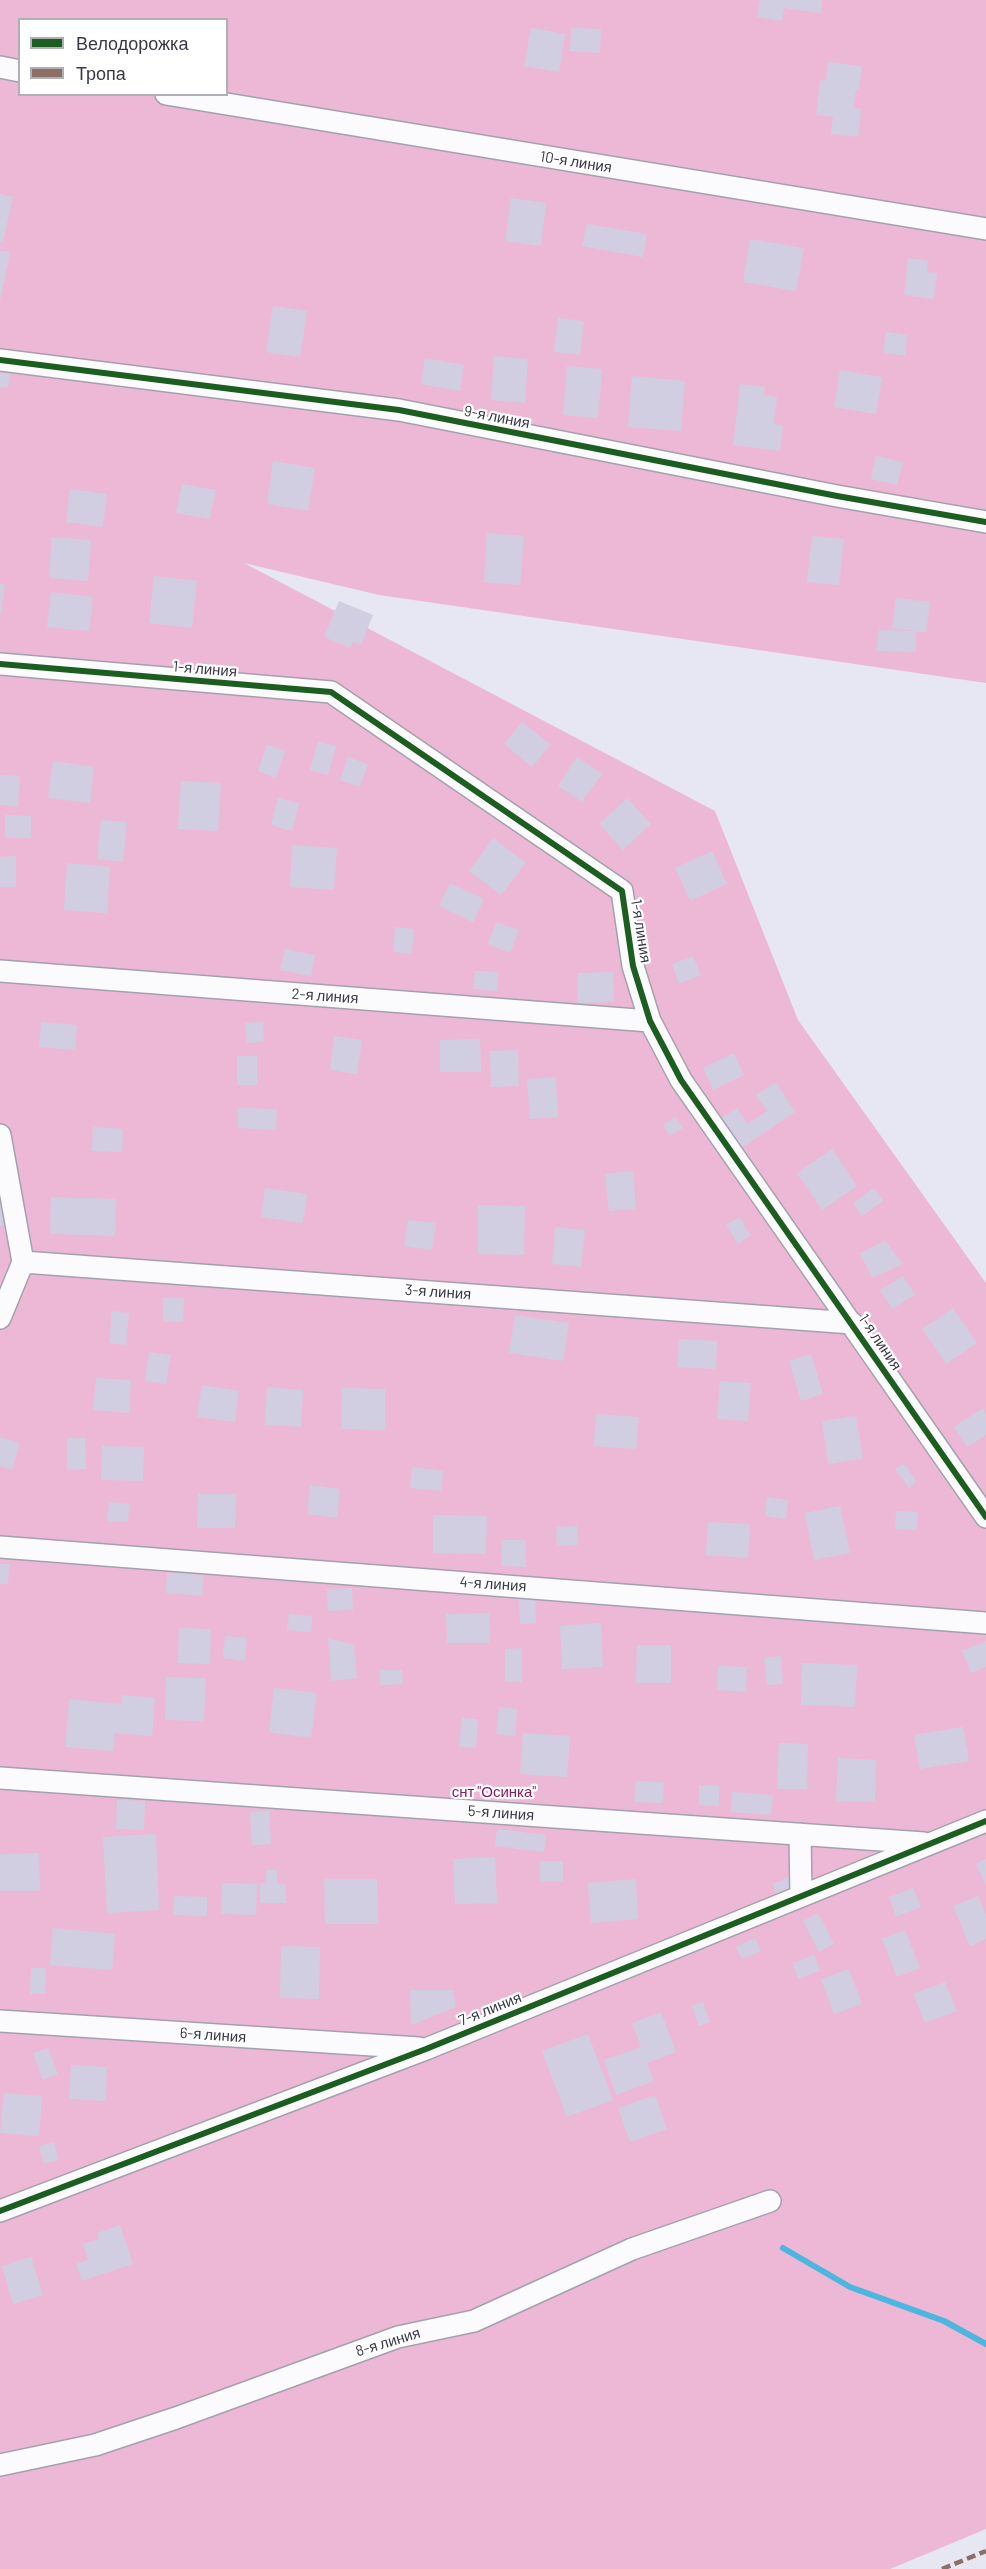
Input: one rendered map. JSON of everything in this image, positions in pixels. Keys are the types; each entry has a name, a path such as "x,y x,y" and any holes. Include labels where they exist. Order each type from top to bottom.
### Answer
{"street":[{"path":"0,67 18,70"},
{"name":"10-я линия","path":"178,96 986,229"},
{"name":"9-я линия","path":"0,360 399,410 837,496 986,522"},
{"name":"1-я линия","path":"0,664 331,692 622,891 633,966 650,1021 681,1080 986,1517"},
{"name":"2-я линия","path":"0,971 650,1021"},
{"path":"0,1135 23,1262 0,1318"},
{"name":"3-я линия","path":"23,1262 852,1323"},
{"name":"4-я линия","path":"0,1547 986,1623"},
{"name":"5-я линия","path":"0,1778 931,1843"},
{"name":"7-я линия","path":"0,2211 426,2049 986,1821"},
{"path":"800,1834 801,1896"},
{"name":"6-я линия","path":"0,2021 426,2049"},
{"name":"8-я линия","path":"0,2465 95,2445 398,2337 474,2321 632,2249 770,2201"}],"green space":[{"name":"снт \"Осинка\"","path":"0,0 986,0 986,683 379,595 244,563 715,811 798,1020 986,1283 986,2529 890,2569 0,2569"}],"building":[{"path":"760,0 822,0 821,13 784,8 782,21 757,17"},
{"path":"531,28 565,34 559,72 524,66"},
{"path":"571,28 601,29 600,53 570,51"},
{"path":"828,62 862,66 859,90 856,90 853,108 861,109 858,137 831,134 833,117 816,115 820,81 826,80"},
{"path":"0,194 13,197 3,242 0,242"},
{"path":"511,198 546,203 541,246 505,241"},
{"path":"587,224 647,234 643,257 582,246"},
{"path":"750,239 804,248 796,291 743,282"},
{"path":"0,251 10,252 1,298 0,298"},
{"path":"908,258 928,261 927,272 937,273 934,299 904,295"},
{"path":"273,306 307,311 300,357 266,352"},
{"path":"558,318 584,321 580,355 554,352"},
{"path":"886,332 907,335 905,356 883,353"},
{"path":"494,356 528,359 525,403 491,400"},
{"path":"425,358 464,365 460,391 421,384"},
{"path":"567,366 602,369 598,418 563,415"},
{"path":"840,370 882,377 876,414 834,407"},
{"path":"0,373 10,374 8,388 0,387"},
{"path":"632,376 685,381 681,431 628,427"},
{"path":"740,384 765,387 764,395 777,397 774,424 783,425 780,451 733,445"},
{"path":"876,456 903,462 897,485 871,479"},
{"path":"273,461 315,468 308,511 267,504"},
{"path":"182,484 216,490 210,519 176,513"},
{"path":"70,489 107,494 103,527 66,522"},
{"path":"487,533 524,536 520,585 484,582"},
{"path":"812,536 844,539 839,585 807,582"},
{"path":"52,537 91,540 88,581 49,578"},
{"path":"154,576 197,581 192,628 149,623"},
{"path":"0,583 5,584 1,613 0,613"},
{"path":"51,592 93,597 89,631 47,627"},
{"path":"896,598 930,602 926,633 892,628"},
{"path":"339,601 373,615 361,645 353,642 350,648 324,637"},
{"path":"879,630 916,631 916,652 876,651"},
{"path":"522,722 551,745 532,767 504,744"},
{"path":"318,741 336,746 328,775 310,770"},
{"path":"267,744 285,751 276,778 258,771"},
{"path":"348,757 368,764 360,787 340,780"},
{"path":"577,757 602,774 582,802 558,786"},
{"path":"53,761 94,767 90,803 48,798"},
{"path":"0,775 20,776 18,807 0,805"},
{"path":"181,781 221,783 218,831 178,829"},
{"path":"278,798 299,803 292,831 271,825"},
{"path":"627,798 651,824 623,850 599,824"},
{"path":"5,815 31,816 31,838 5,838"},
{"path":"101,820 127,822 123,862 97,859"},
{"path":"493,838 526,863 501,895 469,871"},
{"path":"292,845 337,848 334,890 290,887"},
{"path":"712,851 727,884 690,901 675,868"},
{"path":"16,856 16,887 0,887 0,857"},
{"path":"67,863 110,867 107,913 64,910"},
{"path":"450,883 484,899 473,922 439,906"},
{"path":"496,922 519,930 510,953 488,944"},
{"path":"395,927 414,929 412,954 393,952"},
{"path":"285,949 315,955 311,976 280,970"},
{"path":"693,956 701,975 679,984 672,964"},
{"path":"475,971 498,972 497,991 473,989"},
{"path":"613,972 614,1002 578,1003 577,973"},
{"path":"41,1022 77,1025 75,1050 39,1047"},
{"path":"263,1022 264,1042 247,1043 245,1023"},
{"path":"334,1036 362,1040 357,1074 330,1070"},
{"path":"480,1039 481,1072 440,1072 440,1040"},
{"path":"518,1050 519,1086 491,1087 490,1051"},
{"path":"734,1053 744,1075 713,1090 703,1068"},
{"path":"237,1056 257,1056 257,1085 237,1085"},
{"path":"556,1077 558,1117 530,1119 527,1079"},
{"path":"776,1082 795,1112 740,1149 720,1119 737,1108 747,1124 767,1111 756,1095"},
{"path":"238,1108 277,1109 276,1130 238,1128"},
{"path":"675,1117 683,1128 670,1136 663,1125"},
{"path":"93,1127 123,1129 122,1152 92,1151"},
{"path":"832,1149 857,1186 822,1210 797,1173"},
{"path":"633,1171 636,1209 609,1211 605,1174"},
{"path":"265,1188 307,1194 303,1223 261,1217"},
{"path":"874,1188 883,1201 862,1216 853,1203"},
{"path":"51,1197 116,1199 115,1236 50,1234"},
{"path":"4,1200 9,1224 0,1226 0,1201"},
{"path":"478,1205 525,1206 524,1255 478,1254"},
{"path":"739,1217 751,1235 738,1244 726,1225"},
{"path":"408,1220 436,1223 432,1250 404,1246"},
{"path":"555,1227 585,1230 581,1267 552,1264"},
{"path":"885,1241 903,1264 872,1278 860,1253"},
{"path":"903,1276 915,1295 892,1309 880,1290"},
{"path":"163,1298 184,1298 183,1322 163,1322"},
{"path":"953,1308 977,1343 946,1364 922,1329"},
{"path":"112,1311 129,1313 126,1345 109,1343"},
{"path":"515,1315 569,1323 563,1361 509,1353"},
{"path":"679,1339 717,1341 716,1369 677,1367"},
{"path":"149,1352 171,1355 166,1384 145,1381"},
{"path":"811,1354 823,1394 801,1401 789,1361"},
{"path":"96,1378 131,1380 129,1413 93,1410"},
{"path":"720,1381 751,1383 748,1421 717,1419"},
{"path":"202,1385 239,1391 235,1422 197,1417"},
{"path":"267,1387 303,1390 301,1427 265,1425"},
{"path":"342,1388 385,1389 385,1430 341,1429"},
{"path":"983,1408 986,1414 986,1435 967,1447 954,1427"},
{"path":"596,1414 639,1417 636,1449 594,1446"},
{"path":"856,1416 863,1459 828,1464 822,1421"},
{"path":"0,1437 20,1443 12,1470 0,1466"},
{"path":"67,1438 85,1438 86,1469 67,1470"},
{"path":"102,1446 144,1447 143,1481 101,1480"},
{"path":"904,1463 917,1482 909,1488 895,1469"},
{"path":"412,1467 443,1471 441,1491 410,1488"},
{"path":"310,1485 340,1489 337,1518 307,1514"},
{"path":"198,1494 236,1494 235,1528 197,1528"},
{"path":"767,1497 788,1500 786,1519 765,1516"},
{"path":"109,1502 129,1504 128,1522 107,1521"},
{"path":"840,1506 850,1553 814,1560 805,1513"},
{"path":"896,1511 918,1512 917,1530 895,1529"},
{"path":"433,1515 487,1516 486,1554 433,1553"},
{"path":"708,1522 750,1524 748,1558 706,1555"},
{"path":"577,1526 578,1545 557,1546 556,1527"},
{"path":"502,1540 526,1540 526,1567 501,1566"},
{"path":"0,1564 9,1564 8,1584 0,1584"},
{"path":"167,1573 204,1575 202,1596 166,1593"},
{"path":"352,1588 353,1610 328,1611 327,1589"},
{"path":"519,1599 535,1599 536,1623 520,1624"},
{"path":"489,1613 490,1643 447,1643 446,1614"},
{"path":"289,1614 312,1616 311,1632 287,1630"},
{"path":"601,1623 603,1667 562,1669 560,1626"},
{"path":"179,1628 211,1629 210,1664 178,1663"},
{"path":"225,1636 247,1638 245,1661 223,1658"},
{"path":"328,1638 354,1645 357,1678 331,1681"},
{"path":"986,1641 986,1667 971,1673 962,1651"},
{"path":"637,1645 671,1645 671,1683 636,1683"},
{"path":"522,1648 522,1682 505,1682 505,1649"},
{"path":"781,1656 783,1684 767,1685 764,1658"},
{"path":"802,1663 857,1665 855,1707 801,1705"},
{"path":"718,1666 747,1667 746,1692 717,1690"},
{"path":"380,1670 402,1670 403,1684 380,1685"},
{"path":"166,1677 206,1678 204,1721 165,1720"},
{"path":"274,1688 317,1693 311,1738 269,1732"},
{"path":"122,1695 155,1698 152,1736 115,1733 113,1751 65,1747 69,1699 121,1704"},
{"path":"499,1707 517,1709 515,1736 496,1734"},
{"path":"462,1718 478,1719 476,1748 459,1747"},
{"path":"963,1727 969,1761 920,1769 914,1735"},
{"path":"523,1733 570,1736 567,1777 520,1774"},
{"path":"779,1743 808,1744 807,1789 777,1789"},
{"path":"838,1758 876,1760 875,1802 836,1801"},
{"path":"636,1781 664,1782 663,1803 634,1802"},
{"path":"699,1785 719,1786 719,1806 699,1805"},
{"path":"732,1792 773,1795 771,1815 731,1812"},
{"path":"117,1800 145,1801 144,1830 116,1829"},
{"path":"269,1810 271,1844 252,1845 250,1812"},
{"path":"497,1829 546,1835 544,1852 495,1846"},
{"path":"156,1834 159,1910 107,1913 103,1837"},
{"path":"39,1853 40,1891 0,1891 0,1854"},
{"path":"495,1857 497,1903 455,1904 453,1859"},
{"path":"986,1859 986,1886 976,1864"},
{"path":"540,1861 563,1861 563,1881 540,1881"},
{"path":"266,1870 277,1870 277,1884 286,1884 286,1903 260,1903 260,1883 266,1883"},
{"path":"789,1877 792,1887 776,1893 773,1884"},
{"path":"324,1879 377,1879 378,1924 325,1924"},
{"path":"636,1879 638,1919 591,1923 588,1883"},
{"path":"222,1883 257,1884 256,1915 221,1914"},
{"path":"913,1888 921,1907 896,1917 889,1897"},
{"path":"174,1896 207,1897 207,1916 173,1915"},
{"path":"978,1896 986,1915 986,1939 970,1946 953,1906"},
{"path":"818,1913 834,1944 819,1952 803,1921"},
{"path":"53,1928 115,1934 112,1970 50,1965"},
{"path":"905,1930 920,1968 897,1977 882,1939"},
{"path":"755,1938 761,1951 742,1959 736,1947"},
{"path":"281,1946 320,1947 319,1999 280,1998"},
{"path":"814,1955 820,1971 798,1979 793,1963"},
{"path":"31,1968 46,1968 45,1994 30,1994"},
{"path":"849,1969 862,2004 834,2014 821,1979"},
{"path":"945,1982 957,2011 925,2023 913,1994"},
{"path":"410,1990 453,1990 456,2007 411,2025"},
{"path":"703,2002 710,2022 699,2026 692,2006"},
{"path":"661,2012 676,2052 647,2063 654,2081 616,2095 604,2060 641,2047 632,2023"},
{"path":"588,2034 613,2100 567,2117 542,2051"},
{"path":"48,2048 58,2074 43,2080 33,2053"},
{"path":"71,2065 107,2067 106,2101 69,2099"},
{"path":"4,2093 42,2096 39,2136 0,2133"},
{"path":"655,2095 667,2129 630,2142 618,2108"},
{"path":"54,2142 59,2160 44,2164 39,2146"},
{"path":"120,2225 133,2264 82,2281 76,2264 88,2260 83,2244 99,2239 97,2233"},
{"path":"31,2257 43,2295 13,2304 2,2266"}],"waterway":[{"path":"783,2248 850,2287 944,2321 986,2344"}],"marked path":[{"path":"942,2569 986,2551"}],"cycle path":[{"path":"0,360 399,410 837,496 986,522"},
{"path":"0,664 331,692 622,891 633,966 650,1021 681,1080 986,1517"},
{"path":"0,2211 426,2049 986,1821"}]}
